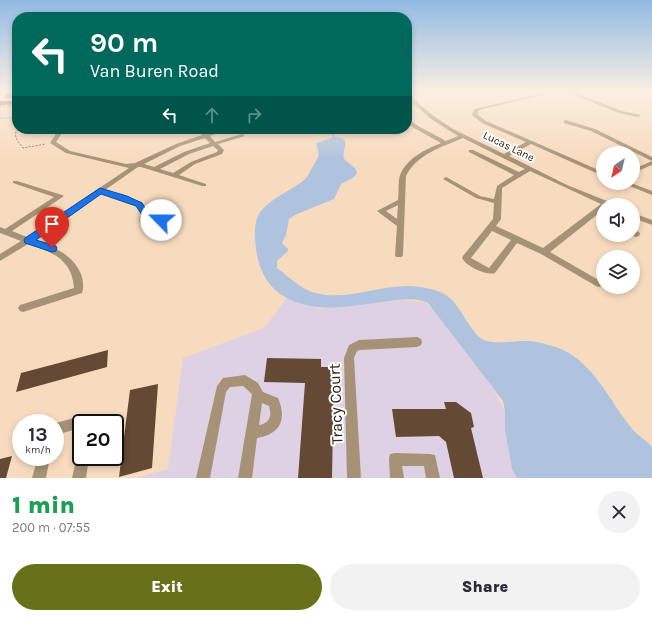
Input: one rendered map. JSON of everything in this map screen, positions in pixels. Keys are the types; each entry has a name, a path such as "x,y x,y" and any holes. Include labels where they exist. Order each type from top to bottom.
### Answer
{"street":[{"name":"Lucas Lane","path":"428,113 442,125 462,136 596,201"},
{"path":"475,113 475,115 480,120 596,171"},
{"path":"628,113 638,115"},
{"path":"566,122 592,130 652,158"},
{"path":"412,124 446,143"},
{"path":"58,134 54,143 68,152 126,166 137,165 155,169 204,185"},
{"path":"0,258 137,165 167,149 209,134"},
{"path":"174,175 193,163 220,153 221,150 206,135"},
{"path":"155,169 184,154 214,143 242,136"},
{"path":"399,255 403,176 405,169 420,156 462,136"},
{"path":"504,156 530,143"},
{"path":"471,151 518,174"},
{"path":"640,168 652,163"},
{"path":"516,238 495,269 488,271 467,260 466,258 497,219 499,187 530,168"},
{"path":"446,179 478,197 497,202"},
{"path":"3,231 60,196 15,182"},
{"path":"640,188 652,193"},
{"path":"100,191 139,204 145,213"},
{"path":"400,225 381,211 402,201"},
{"path":"544,252 596,218"},
{"path":"640,218 652,223"},
{"path":"491,227 544,252 596,282"},
{"path":"3,231 52,248 71,262 79,280 79,290 22,308"},
{"name":"Tracy Court","path":"354,478 348,358 350,352 358,344 418,342"},
{"path":"203,478 221,390 227,382 245,380 254,387 258,393 245,478"},
{"path":"252,432 269,430 274,424 277,416 274,402 257,396"},
{"path":"397,478 395,459 430,460 433,478"},
{"path":"39,478 42,466"},
{"path":"79,478 81,466"}],"path":[{"path":"15,134 17,140 23,148 54,143"}],"shaded area":[{"path":"287,298 300,304 320,308 400,300 425,302 433,309 492,387 505,412 522,478 136,478 168,469 183,358 264,328"}],"water":[{"path":"334,137 344,139 344,159 355,168 357,173 354,177 341,184 334,199 297,214 289,219 286,235 282,243 288,251 277,261 277,268 305,289 315,293 328,295 341,295 408,286 432,289 446,295 451,299 474,332 482,339 493,342 532,341 563,350 588,368 634,431 652,447 652,478 517,478 512,469 505,429 505,412 503,401 428,303 409,299 336,307 310,306 297,303 285,297 270,285 263,274 258,261 255,241 256,220 267,205 307,177 318,156 316,143"}],"building":[{"path":"108,350 107,367 16,392 21,373"},
{"path":"267,358 321,359 321,367 334,367 332,478 298,478 305,383 264,382"},
{"path":"158,384 152,468 119,477 120,466 124,466 124,437 130,390"},
{"path":"444,402 456,402 471,413 474,427 471,428 483,478 454,478 446,442 439,436 396,437 392,409 446,409"},
{"path":"12,456 6,478 0,478 0,459"}],"waterway":[{"path":"0,118 12,118"},
{"path":"332,134 335,140"}],"route":[{"path":"52,248 28,240 100,191 139,204 145,213 159,215 161,220"}]}
